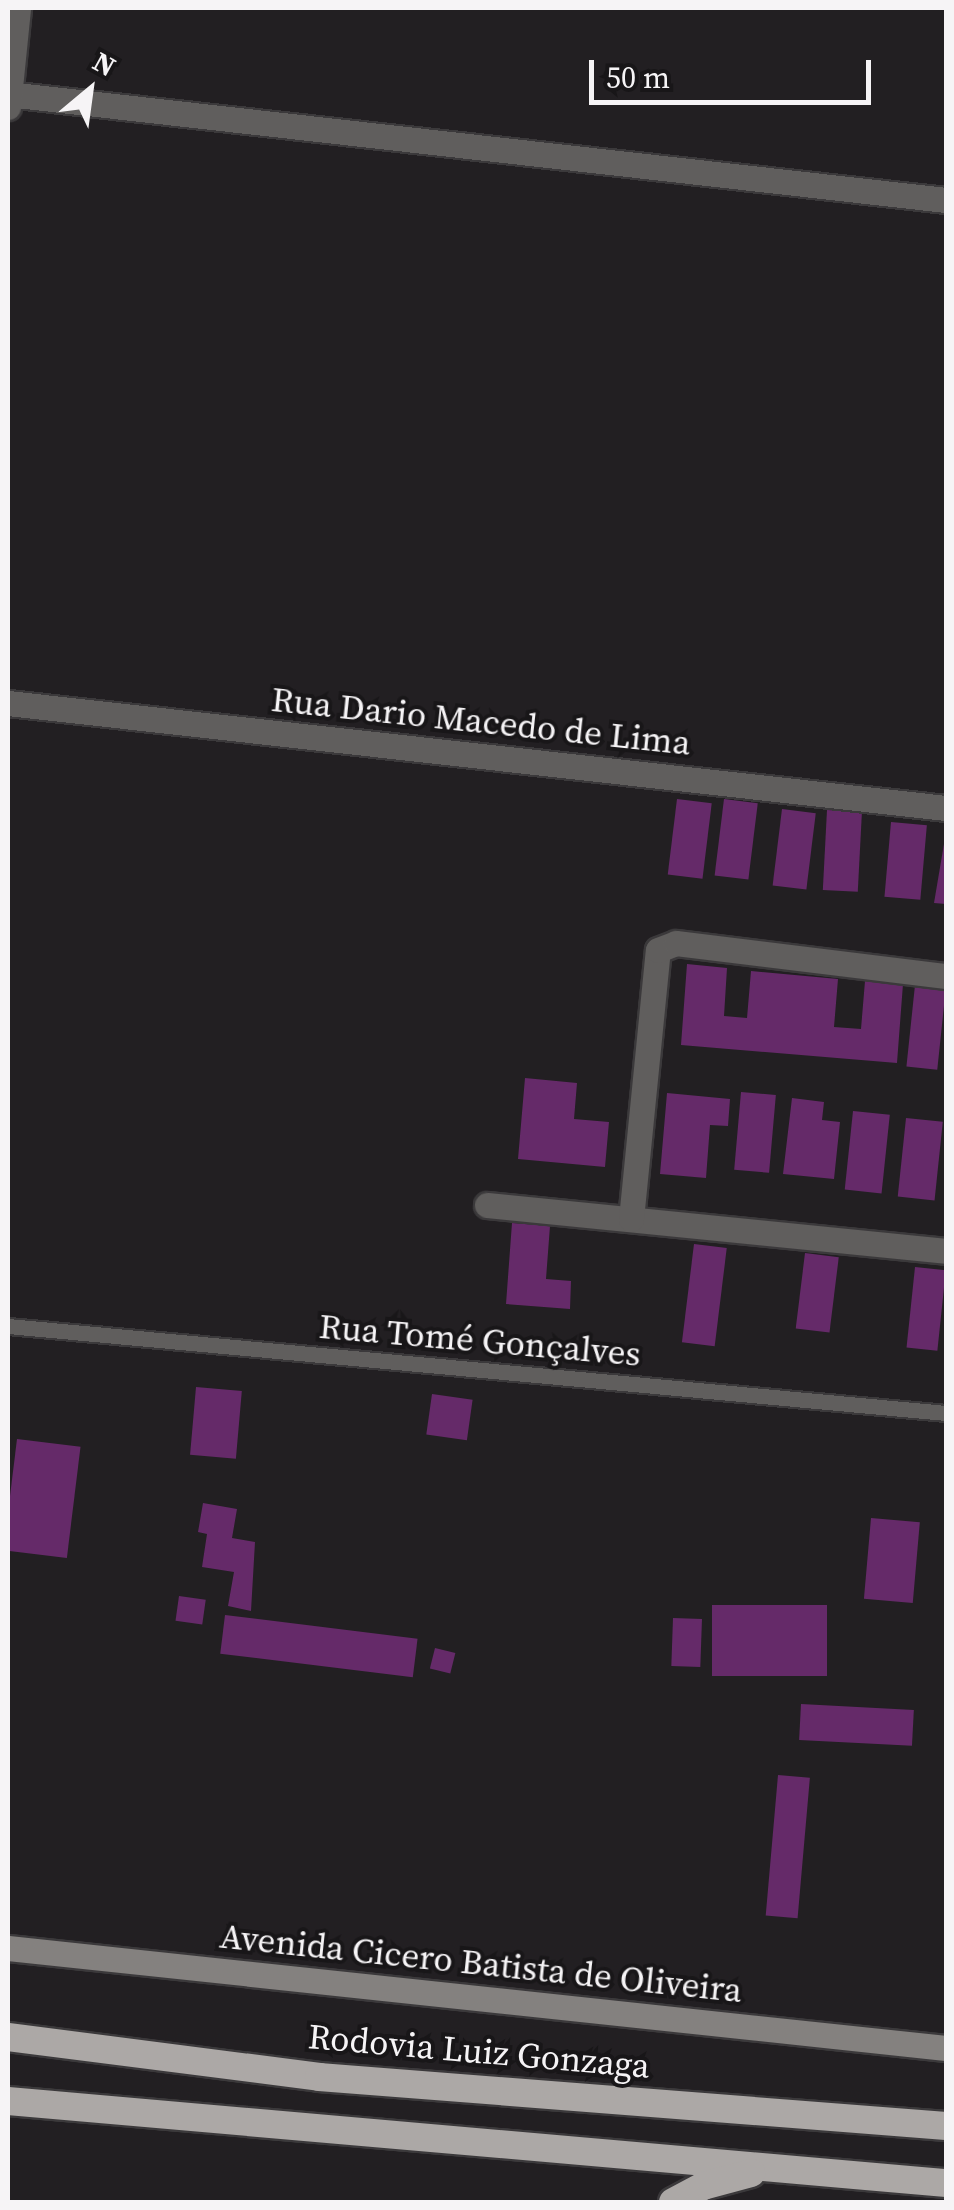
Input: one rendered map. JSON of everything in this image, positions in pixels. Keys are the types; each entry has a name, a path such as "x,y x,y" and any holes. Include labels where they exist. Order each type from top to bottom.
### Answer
{"highway":[{"name":"Rodovia Luiz Gonzaga","path":"8,2037 319,2077 946,2126"},
{"path":"8,2102 946,2183"},
{"path":"673,2202 702,2186 772,2168"}],"main road":[{"name":"Avenida Cicero Batista de Oliveira","path":"8,1948 946,2048"}],"street":[{"path":"8,108 18,8"},
{"path":"8,94 946,200"},
{"name":"Rua Dario Macedo de Lima","path":"8,703 946,808"},
{"path":"631,1219 658,950 676,943 946,976"},
{"path":"487,1205 946,1251"}],"lane":[{"name":"Rua Tomé Gonçalves","path":"8,1326 946,1413"}],"building":[{"path":"677,799 712,803 702,879 668,874"},
{"path":"724,799 758,803 748,880 715,875"},
{"path":"782,809 816,813 806,890 773,885"},
{"path":"827,810 862,812 858,892 823,890"},
{"path":"891,822 927,825 920,900 884,897"},
{"path":"946,832 946,904 934,903"},
{"path":"687,964 727,968 724,1016 747,1018 751,971 838,979 834,1027 861,1029 865,981 903,984 897,1063 681,1045"},
{"path":"915,985 946,988 937,1070 906,1067"},
{"path":"525,1078 577,1083 574,1119 609,1122 605,1167 518,1159"},
{"path":"741,1092 776,1095 769,1173 734,1170"},
{"path":"667,1093 730,1099 728,1126 710,1125 706,1178 660,1174"},
{"path":"792,1098 824,1102 822,1120 840,1122 834,1179 783,1174"},
{"path":"853,1111 890,1115 882,1193 845,1190"},
{"path":"906,1118 943,1122 935,1200 898,1197"},
{"path":"512,1223 550,1226 546,1279 571,1281 570,1309 506,1304"},
{"path":"694,1244 727,1248 715,1346 682,1342"},
{"path":"805,1253 839,1257 829,1333 796,1328"},
{"path":"915,1267 946,1270 937,1351 907,1348"},
{"path":"196,1387 242,1391 236,1459 190,1455"},
{"path":"432,1394 473,1400 467,1440 426,1435"},
{"path":"17,1439 81,1447 67,1558 8,1551 8,1512"},
{"path":"203,1503 237,1509 232,1538 255,1542 251,1611 228,1606 234,1572 202,1567 207,1534 198,1532"},
{"path":"871,1518 920,1522 913,1603 864,1599"},
{"path":"179,1596 206,1600 202,1625 176,1621"},
{"path":"712,1605 827,1605 827,1676 712,1676"},
{"path":"225,1615 418,1639 413,1677 220,1654"},
{"path":"673,1618 702,1619 700,1667 671,1666"},
{"path":"435,1648 455,1653 450,1673 430,1668"},
{"path":"801,1704 914,1710 912,1746 799,1740"},
{"path":"778,1775 810,1778 798,1918 766,1915"}]}
